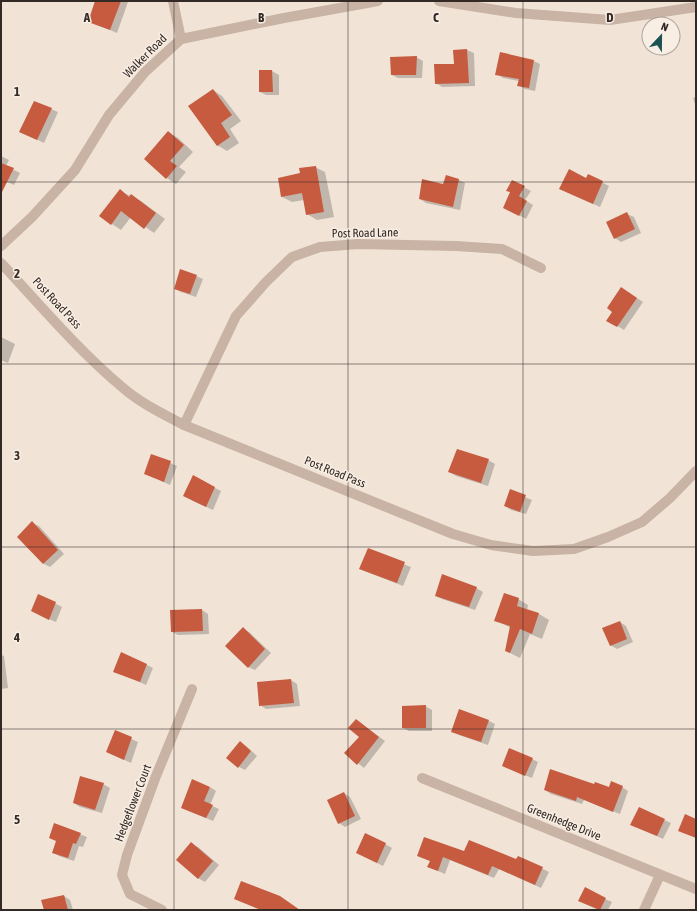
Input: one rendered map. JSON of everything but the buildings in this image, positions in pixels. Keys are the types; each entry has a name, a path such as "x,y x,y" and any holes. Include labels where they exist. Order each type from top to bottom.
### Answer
{"street":[{"path":"173,1 181,39"},
{"name":"Walker Road","path":"1,246 32,217 76,170 109,115 145,72 181,39 378,1"},
{"path":"439,1 516,13 610,20 696,7"},
{"name":"Post Road Lane","path":"184,425 236,316 266,282 292,257 320,248 358,244 456,246 502,249 541,268"},
{"name":"Post Road Pass","path":"1,263 92,361 123,388 159,412 184,425 453,534 491,545 533,551 574,549 608,537 642,522 670,498 696,471"},
{"name":"Hedgeflower Court","path":"162,910 130,894 122,875 127,855 192,689"},
{"name":"Greenhedge Drive","path":"422,778 696,889"},
{"path":"644,910 660,875"}]}
